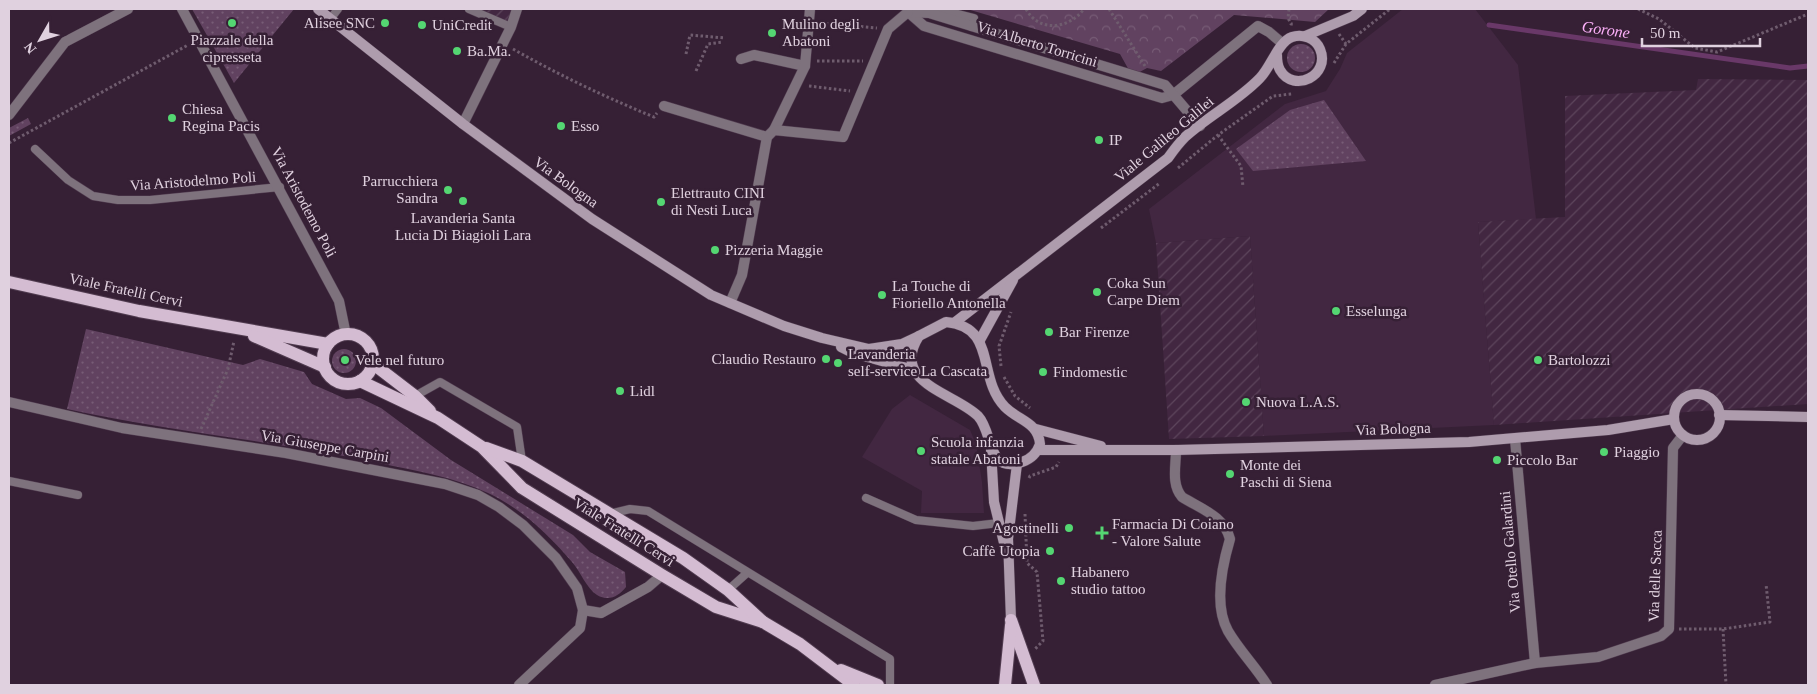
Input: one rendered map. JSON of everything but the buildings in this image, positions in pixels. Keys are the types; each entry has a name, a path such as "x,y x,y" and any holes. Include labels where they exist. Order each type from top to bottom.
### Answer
{"main road":[{"name":"Viale Fratelli Cervi","path":"9,282 139,311 236,328"},
{"path":"236,328 328,344"},
{"path":"236,328 325,367"},
{"path":"360,381 367,375 372,363 372,352 366,342 357,336 346,335 336,338 328,344 324,355 325,367 332,377 342,383 360,381 438,418"},
{"path":"372,363 415,396 438,418"},
{"name":"Viale Fratelli Cervi","path":"438,418 482,447 522,488 716,607 762,622 800,644 826,664"},
{"name":"Viale Fratelli Cervi","path":"482,447 522,461 683,558 728,590 762,622"},
{"path":"1005,685 1011,620"},
{"path":"1011,620 1034,685"},
{"path":"826,664 854,685"},
{"path":"826,664 878,685"}],"street":[{"path":"9,115 65,42 128,9"},
{"name":"Via Aristodemo Poli","path":"182,9 280,187 339,301 346,335"},
{"name":"Via Bologna","path":"318,9 463,124 592,219 703,290 730,303 822,338"},
{"path":"463,124 511,27 517,9"},
{"path":"730,303 742,276 771,134 805,63 810,9"},
{"path":"1173,95 1258,26 1282,43 1292,36 1305,36 1352,16 1362,9"},
{"path":"664,106 771,134 843,137 873,61 888,30 908,10"},
{"name":"Via Alberto Torricini","path":"908,10 929,13 1165,86 1200,126"},
{"name":"Via Alberto Torricini","path":"908,10 924,26 1162,98 1173,95"},
{"path":"1277,55 1280,70 1290,79 1303,81 1314,76 1322,62 1321,50 1312,39 1305,36"},
{"name":"Viale Galileo Galilei","path":"954,323 1168,158 1184,138 1260,78 1277,55 1282,43"},
{"path":"741,59 754,55 805,63"},
{"path":"980,340 1016,275"},
{"path":"822,338 869,349 902,344 939,324 954,323 968,328 980,340 989,378 996,394 1005,407 1036,429 1112,449"},
{"path":"914,370 912,350 919,336"},
{"path":"822,338 853,353 914,370 928,386 976,414 988,431 994,502 1008,563"},
{"path":"1698,394 1715,403 1720,415 1717,428 1708,437 1695,439 1683,435 1674,419 1677,406 1681,401 1686,397 1698,394"},
{"name":"Via Giuseppe Carpini","path":"9,402 122,428 197,438 383,471 445,484 478,495 499,507 523,525 556,558 577,588 583,610"},
{"path":"1720,415 1808,417"},
{"name":"Via Bologna","path":"1112,449 1176,450 1515,439 1608,430 1674,419"},
{"path":"991,449 1004,463 1018,464 1030,458 1038,450 1040,444 1036,429"},
{"name":"Via delle Sacca","path":"1435,685 1535,663 1598,658 1661,636 1669,629 1673,448 1683,435"},
{"name":"Via Otello Galardini","path":"1515,439 1535,663"},
{"path":"1038,450 1112,449"},
{"path":"1176,450 1175,483 1178,492 1182,497 1222,522 1228,532 1230,540 1220,601 1222,618 1228,632 1267,685"},
{"path":"1011,620 1008,539 1018,464"},
{"path":"519,685 580,628 583,610 601,613 648,587 662,575"}],"lane":[{"path":"331,18 338,9"},
{"path":"469,9 511,27"},
{"path":"939,9 974,18 972,27"},
{"name":"Via Aristodelmo Poli","path":"35,149 68,180 93,196 118,200 150,200 280,187"},
{"path":"415,396 440,382 517,427 522,461"},
{"path":"9,480 78,495"},
{"path":"866,498 916,520 973,526 999,524"},
{"path":"609,514 630,509 648,511 890,659 890,685"},
{"path":"728,590 747,573"}],"path":[{"path":"1026,9 1038,22 1051,26 1065,25 1077,18 1084,9"},
{"path":"1109,9 1147,68"},
{"path":"1288,18 1289,9"},
{"path":"1331,68 1346,44 1390,9"},
{"path":"1638,9 1660,19 1696,48 1717,52 1808,14"},
{"path":"809,21 888,30"},
{"path":"686,54 690,35 724,40 708,44 696,71"},
{"path":"9,143 200,39"},
{"path":"502,44 571,82 654,117 664,106"},
{"path":"805,63 873,61"},
{"path":"796,85 860,93"},
{"path":"1177,168 1218,135 1273,96 1298,94"},
{"path":"1218,135 1241,166 1243,187"},
{"path":"1096,231 1163,180"},
{"path":"1014,303 999,346 1002,374 1015,396 1035,412"},
{"path":"197,438 228,369 236,328"},
{"path":"1025,485 1030,476 1056,467 1067,450"},
{"path":"1025,510 1027,563 1037,572 1043,641 1035,649 1037,657"},
{"path":"1669,629 1723,629 1770,622 1766,584"},
{"path":"1723,629 1726,685"}],"shaded area":[{"path":"478,9 513,9 507,23"},
{"path":"1403,9 1475,9 1518,65 1536,219 1478,222 1494,425 1264,436 1250,236 1156,243 1149,209 1285,104 1326,91 1340,69 1347,53"},
{"path":"1698,79 1808,80 1808,404 1494,425 1478,222 1565,217 1565,96 1696,90"},
{"path":"1250,236 1264,436 1169,439 1156,243"},
{"name":"Scuola infanzia statale Abatoni","path":"910,395 970,430 976,444 982,482 984,513 921,513 922,491 862,457 892,409"}],"green space":[{"path":"192,9 294,9 234,83"},
{"path":"967,9 1329,9 1315,22 1234,15 1161,71 1147,68 1136,74 1130,72 1120,54"},
{"path":"1301,44 1311,48 1315,58 1311,68 1301,72 1291,68 1287,58 1291,48"},
{"path":"1324,100 1366,161 1253,171 1236,149 1290,110"},
{"path":"28,118 31,124 9,136 9,128"},
{"path":"86,329 243,365 260,359 304,372 312,384 346,399 360,398 381,408 451,460 573,535 590,552 625,572 626,587 620,593 610,598 597,595 590,589 572,562 534,523 500,499 475,487 421,472 340,455 145,424 67,409"},
{"path":"344,349 352,353 356,361 352,369 344,373 336,369 332,361 336,353"}],"waterway":[{"name":"Gorone","path":"1489,25 1790,68 1808,66"}],"place":[{"name":"Piazzale della cipresseta","path":"232,23"},
{"name":"Alisee SNC","path":"385,23"},
{"name":"UniCredit","path":"422,25"},
{"name":"Mulino degli Abatoni","path":"772,33"},
{"name":"Ba.Ma.","path":"457,51"},
{"name":"Chiesa Regina Pacis","path":"172,118"},
{"name":"Esso","path":"561,126"},
{"name":"IP","path":"1099,140"},
{"name":"Parrucchiera Sandra","path":"448,190"},
{"name":"Lavanderia Santa Lucia Di Biagioli Lara","path":"463,201"},
{"name":"Elettrauto CINI di Nesti Luca","path":"661,202"},
{"name":"Pizzeria Maggie","path":"715,250"},
{"name":"Coka Sun Carpe Diem","path":"1097,292"},
{"name":"La Touche di Fioriello Antonella","path":"882,295"},
{"name":"Esselunga","path":"1336,311"},
{"name":"Bar Firenze","path":"1049,332"},
{"name":"Claudio Restauro","path":"826,359"},
{"name":"Vele nel futuro","path":"345,360"},
{"name":"Bartolozzi","path":"1538,360"},
{"name":"Lavanderia self-service La Cascata","path":"838,363"},
{"name":"Findomestic","path":"1043,372"},
{"name":"Lidl","path":"620,391"},
{"name":"Nuova L.A.S.","path":"1246,402"},
{"name":"Scuola infanzia statale Abatoni","path":"921,451"},
{"name":"Piaggio","path":"1604,452"},
{"name":"Piccolo Bar","path":"1497,460"},
{"name":"Monte dei Paschi di Siena","path":"1230,474"},
{"name":"Agostinelli","path":"1069,528"},
{"name":"Farmacia Di Coiano - Valore Salute","path":"1102,533"},
{"name":"Caffè Utopia","path":"1050,551"},
{"name":"Habanero studio tattoo","path":"1061,581"}]}
